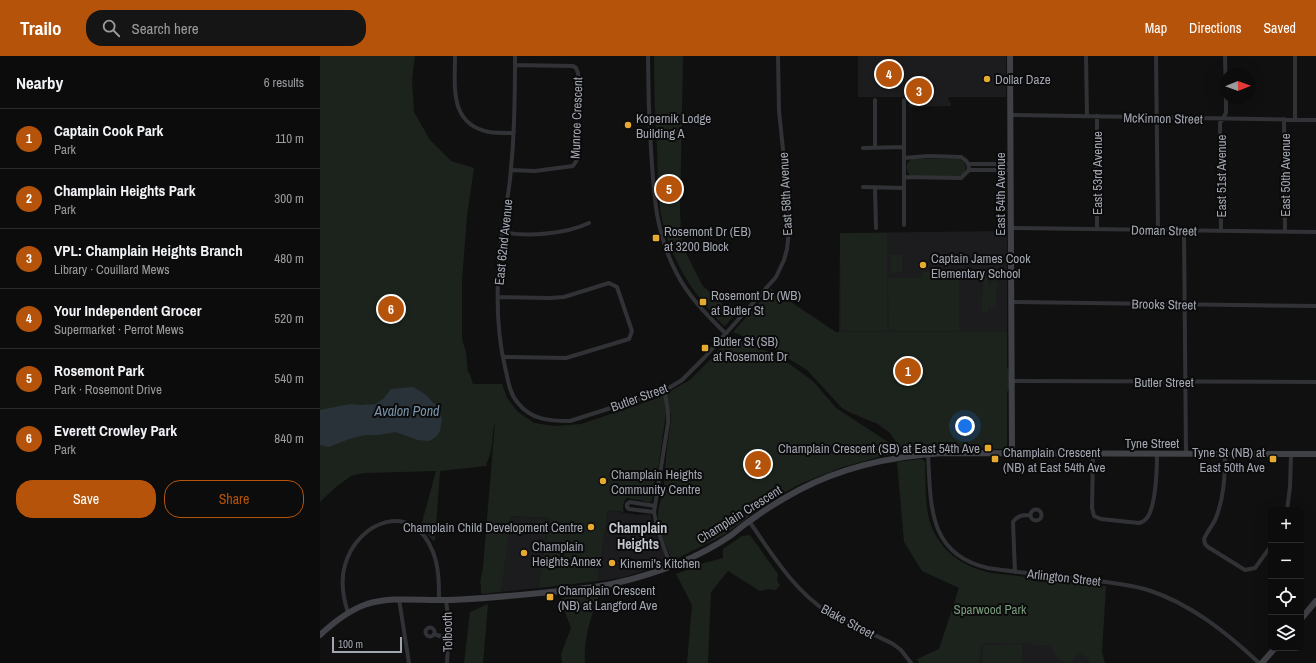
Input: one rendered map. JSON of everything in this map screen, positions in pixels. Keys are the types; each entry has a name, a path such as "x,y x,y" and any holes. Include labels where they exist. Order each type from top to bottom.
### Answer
{"street":[{"path":"455,56 455,93 458,107 467,120 478,129 490,132 514,133"},
{"name":"East 62nd Avenue","path":"515,56 514,133 511,170 499,264 498,325 503,357 512,394 518,404 535,416"},
{"path":"648,56 650,138 657,221 665,247 676,272 690,296 701,310 725,333"},
{"name":"East 58th Avenue","path":"725,333 776,277 784,260 787,249 789,231 785,169 778,112 778,56"},
{"name":"East 54th Avenue","path":"1010,56 1012,453"},
{"name":"East 53rd Avenue","path":"1086,56 1087,115"},
{"path":"1156,56 1158,230"},
{"name":"East 51st Avenue","path":"1225,56 1225,68"},
{"name":"East 50th Avenue","path":"1295,120 1296,56"},
{"name":"Munroe Crescent","path":"511,170 535,171 574,166 577,160 578,73 576,68 573,66 515,65"},
{"path":"875,100 875,148"},
{"path":"904,100 904,225"},
{"name":"East 51st Avenue","path":"1221,231 1220,123 1226,112 1226,104"},
{"name":"McKinnon Street","path":"1011,115 1087,115 1157,118 1316,120"},
{"name":"East 53rd Avenue","path":"1097,116 1097,229"},
{"name":"East 50th Avenue","path":"1284,119 1285,231"},
{"path":"863,148 904,147"},
{"path":"904,158 928,156 961,157 969,164 969,170"},
{"path":"969,164 1011,167"},
{"path":"904,177 961,178 969,170 1011,167"},
{"path":"863,187 904,188"},
{"path":"875,188 876,228"},
{"path":"503,232 543,234 559,232 589,223"},
{"name":"Doman Street","path":"1011,228 1316,232"},
{"path":"1184,230 1186,454"},
{"path":"498,297 564,297 609,283 617,287 632,331 629,338 566,358 503,357"},
{"name":"Brooks Street","path":"1012,302 1316,306"},
{"name":"Butler Street","path":"535,416 547,421 570,421 664,391 682,380 692,371 725,333"},
{"name":"Butler Street","path":"1012,381 1316,382"},
{"path":"664,391 669,411 654,512 660,540 671,566"},
{"name":"Tyne Street","path":"1012,453 1316,454"},
{"name":"Champlain Crescent","path":"320,634 348,613 367,604 380,601 399,599 446,600 608,585 671,566 730,536 769,507 801,489 843,472 895,458 928,454 1012,453"},
{"name":"Arlington Street","path":"928,454 933,517 938,531 944,541 955,553 973,564 988,568 1099,581 1129,586 1154,593 1174,601 1204,617 1260,663"},
{"path":"1094,454 1092,508 1094,516 1101,519 1139,523 1148,517 1151,508 1155,489 1157,454"},
{"path":"1225,454 1225,475 1220,504 1215,520 1204,539 1205,544 1245,570 1256,568 1268,550"},
{"path":"1287,507 1290,487 1291,454"},
{"path":"654,512 629,509 626,507 630,502 655,506"},
{"path":"1015,572 1013,522 1016,518 1030,515"},
{"path":"348,613 342,593 342,579 347,560 358,539 377,524 386,521 396,520 406,522 423,534 429,543 437,563 439,600"},
{"name":"Blake Street","path":"749,521 793,581 807,597 830,614 892,644 901,650 911,663"},
{"path":"399,599 409,663"},
{"name":"Tolbooth","path":"446,600 449,614 447,663"},
{"path":"1304,615 1316,601"},
{"path":"434,634 448,639"},
{"path":"1260,663 1272,651"}],"shaded area":[{"path":"858,56 1006,56 1006,97 949,97 948,100 951,103 951,106 909,107 909,97 858,97"},
{"name":"Captain James Cook Elementary School","path":"1007,231 1007,332 839,332 840,233"},
{"path":"608,510 638,515 649,514 666,559 665,563 621,578 598,581"},
{"name":"Champlain Heights Annex","path":"509,516 550,518 538,588 500,592"},
{"path":"1089,642 1089,663 979,663 981,643"}],"green space":[{"path":"320,56 415,56 412,79 414,112 430,140 451,161 474,168 467,216 462,280 462,339 466,352 468,373 469,372 473,384 502,384 507,398 518,412 534,423 554,426 581,424 658,398 690,380 710,360 730,336 779,356 814,382 836,408 902,451 890,433 878,424 842,408 807,370 772,348 733,332 771,289 836,332 1007,332 1007,368 1009,370 1009,389 1007,392 1007,447 1004,449 946,448 922,450 882,456 843,467 802,483 776,497 724,535 674,560 671,558 665,544 658,520 658,511 664,484 671,419 671,413 666,413 652,500 649,503 627,498 623,505 624,512 608,510 598,581 538,588 550,518 509,516 502,586 500,592 481,594 480,583 483,567 495,422 491,450 486,466 440,471 435,540 433,541 421,526 436,471 364,473 351,476 336,487 320,502"},
{"path":"654,56 683,56 680,212 682,245 702,285 734,315 724,326 701,300 682,272 674,257 663,225 658,193"},
{"path":"912,159 959,159 964,162 965,170 963,174 959,176 911,176 908,172 907,164"},
{"path":"840,233 887,233 887,331 841,331"},
{"path":"891,255 902,255 902,272 891,273"},
{"path":"922,272 937,272 937,278 959,278 959,331 889,331 888,278 922,278"},
{"path":"983,275 988,275 988,286 996,279 998,284 996,305 990,309 988,305 988,312 982,312"},
{"name":"Sparwood Park","path":"921,459 925,462 926,502 931,526 943,546 951,554 970,566 992,573 1106,586 1102,652 1105,663 1089,663 1089,659 1079,653 1071,663 1067,663 1060,660 1050,645 1036,645 1030,643 982,643 979,663 919,663 917,659 939,649 959,588 922,571 904,542 897,462"},
{"path":"547,521 545,539 540,536 541,533 534,532 535,522"},
{"path":"750,535 778,574 777,581 780,585 776,590 768,589 760,591 728,571 711,592 708,663 687,663 692,605 676,574 704,563 723,558 723,549 742,536"},
{"path":"601,591 591,617 585,644 585,663 562,663 561,654 571,628 560,599 582,592"},
{"path":"488,604 483,663 464,663 470,612"},
{"path":"1022,644 1022,663 983,663 983,645"}],"water":[{"name":"Avalon Pond","path":"413,387 425,394 439,409 442,420 440,431 436,437 429,441 418,440 395,432 379,435 365,435 349,439 329,447 320,445 320,410 350,404 376,404 384,398 391,389"}],"place":[{"name":"Your Independent Grocer","path":"889,74"},
{"name":"Dollar Daze","path":"987,79"},
{"name":"VPL: Champlain Heights Branch","path":"919,91"},
{"name":"Kopernik Lodge Building A","path":"628,125"},
{"name":"Rosemont Park","path":"669,189"},
{"name":"Rosemont Dr (EB) at 3200 Block","path":"656,238"},
{"name":"Captain James Cook Elementary School","path":"923,265"},
{"name":"Rosemont Dr (WB) at Butler St","path":"703,302"},
{"name":"Everett Crowley Park","path":"391,309"},
{"name":"Butler St (SB) at Rosemont Dr","path":"705,348"},
{"name":"Captain Cook Park","path":"908,371"},
{"name":"Champlain Crescent (SB) at East 54th Ave","path":"988,448"},
{"name":"Champlain Crescent (NB) at East 54th Ave","path":"995,459"},
{"name":"Tyne St (NB) at East 50th Ave","path":"1273,459"},
{"name":"Champlain Heights Park","path":"758,464"},
{"name":"Champlain Heights Community Centre","path":"603,481"},
{"name":"Champlain Child Development Centre","path":"591,527"},
{"name":"Champlain Heights Annex","path":"524,553"},
{"name":"Kinemi's Kitchen","path":"612,563"},
{"name":"Champlain Crescent (NB) at Langford Ave","path":"550,597"}],"district":[{"name":"Champlain Heights","path":"638,536"}]}
